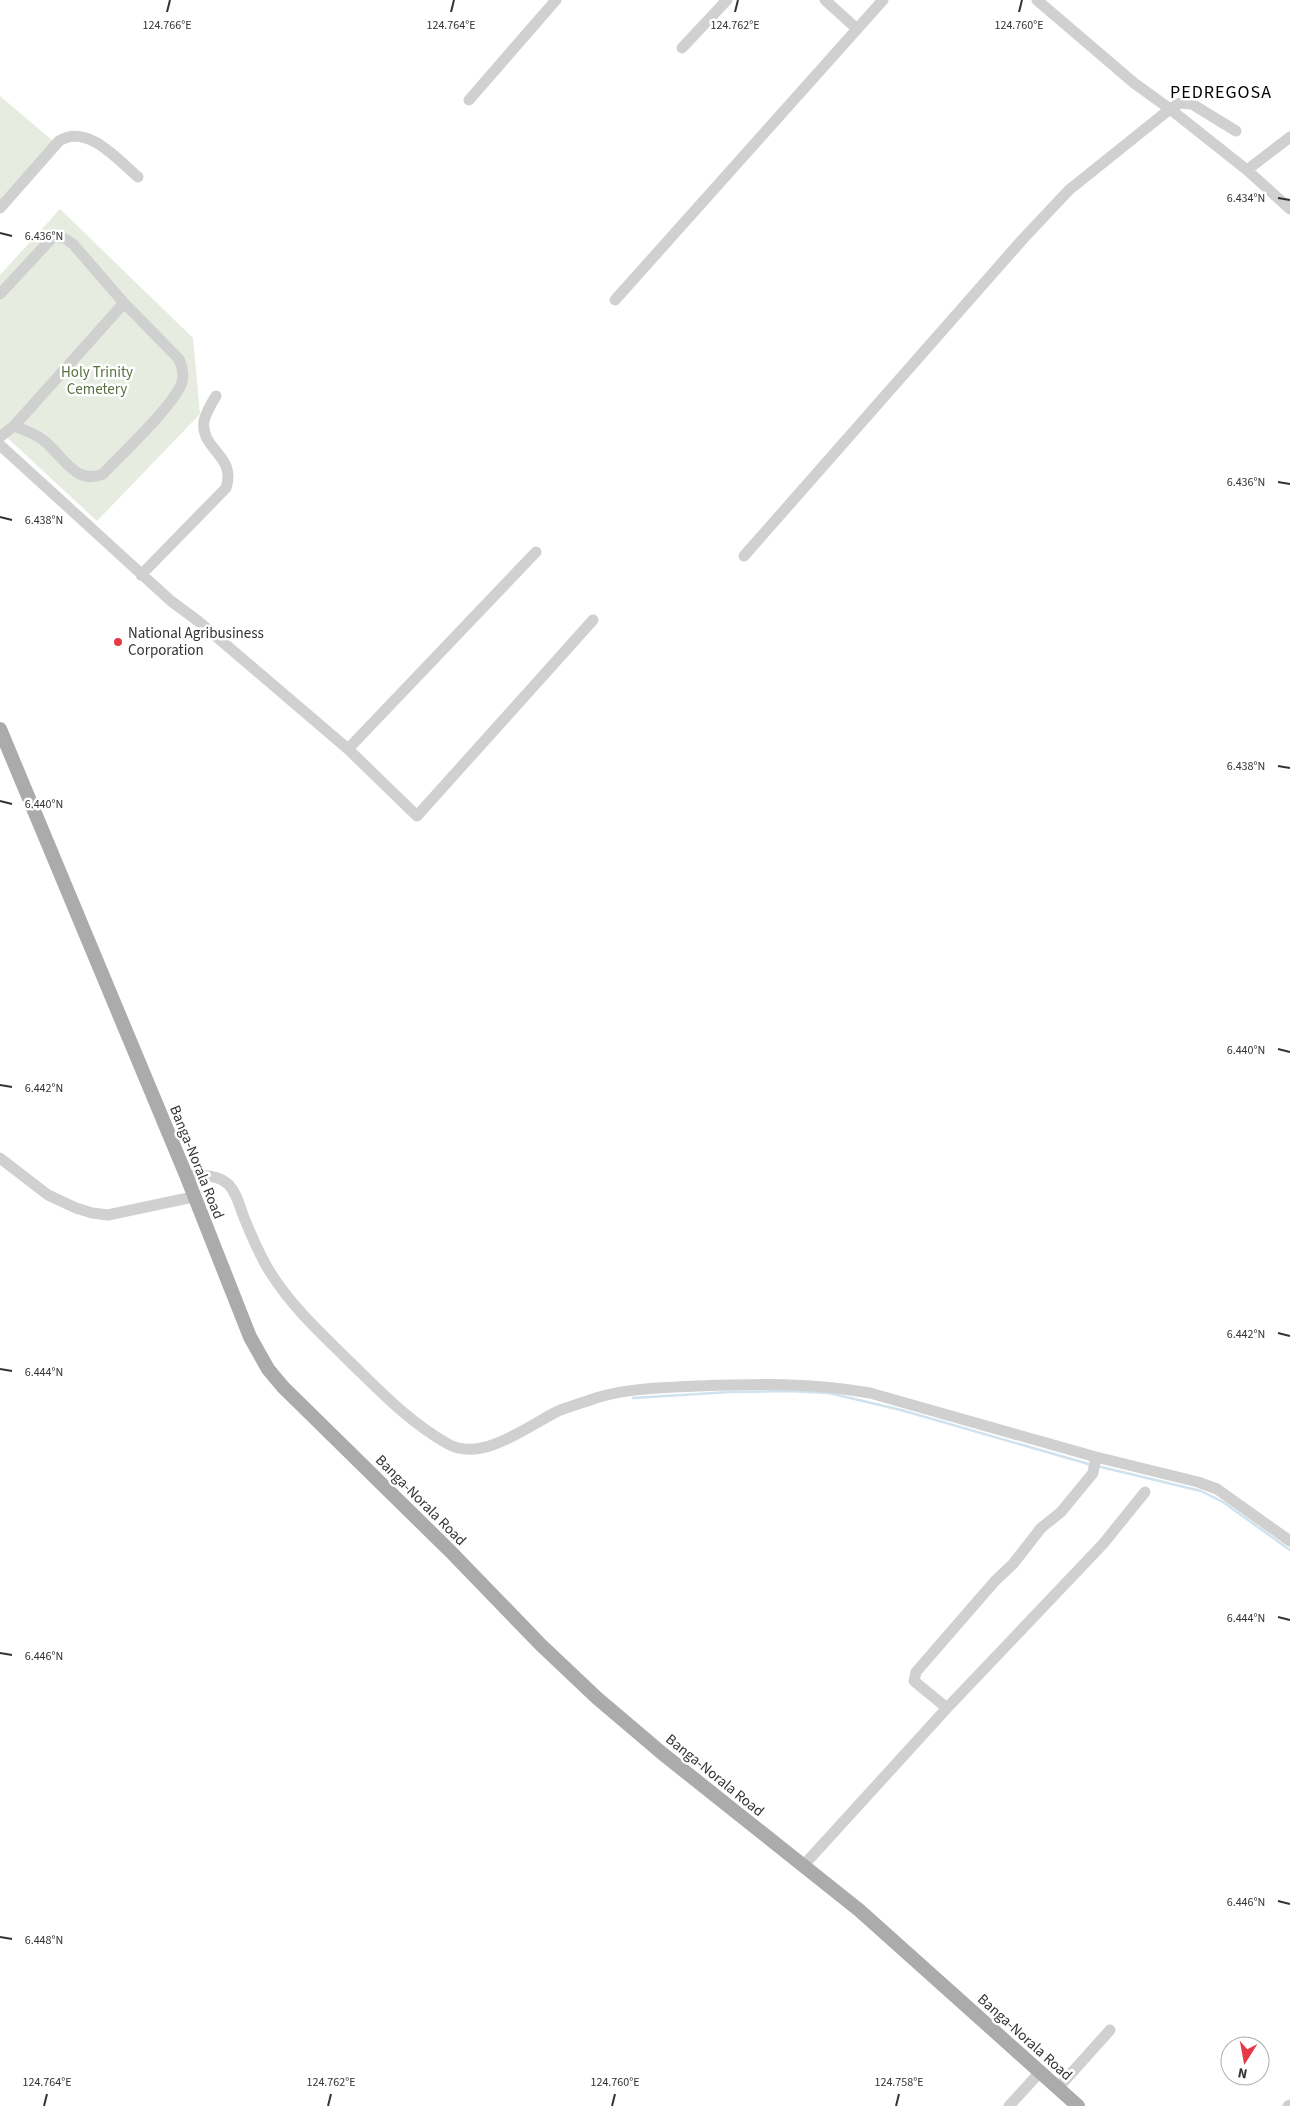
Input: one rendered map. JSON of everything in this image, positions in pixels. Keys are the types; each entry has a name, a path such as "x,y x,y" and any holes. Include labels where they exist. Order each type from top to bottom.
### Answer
{"main road":[{"name":"Banga-Norala Road","path":"0,729 186,1175 193,1197 253,1343 268,1369 283,1387 444,1545 569,1673 663,1754 879,1928 1078,2106"}],"street":[{"path":"469,100 556,0"},
{"path":"682,48 727,0"},
{"path":"825,0 857,30"},
{"path":"615,300 883,0"},
{"path":"1037,0 1134,83 1248,170 1290,209"},
{"path":"744,556 1022,240 1069,190 1170,109 1180,104 1192,104 1236,131"},
{"path":"0,208 59,141 66,137 75,136 89,139 107,150 138,177"},
{"path":"1248,170 1290,137"},
{"path":"0,294 52,238 59,236 73,244 124,303 179,359 183,371 182,382 171,401 103,474 94,478 85,478 77,474 42,439 14,426"},
{"path":"0,436 14,426 124,303"},
{"path":"141,575 226,488 229,471 226,463 208,441 204,430 204,421 208,409 216,396"},
{"path":"0,445 141,575 348,749 417,816 593,620"},
{"path":"348,749 536,552"},
{"path":"0,1158 48,1195 92,1213 108,1214 193,1197"},
{"path":"186,1175 206,1176 220,1179 228,1184 236,1195 255,1242 271,1274 294,1306 389,1400 423,1428 454,1447 478,1449 492,1446 560,1410 614,1393 678,1387 793,1384 836,1387 870,1393 1096,1457 1184,1478 1217,1490 1290,1541"},
{"path":"948,1708 914,1681 916,1672 995,1581 1013,1564 1041,1528 1060,1512 1093,1473 1096,1457"},
{"path":"804,1866 948,1708 1103,1544 1145,1492"},
{"path":"1058,2088 1110,2030"},
{"path":"1009,2106 1040,2072"}],"green space":[{"path":"0,96 53,141 0,201"},
{"name":"Holy Trinity Cemetery","path":"60,209 193,338 200,414 97,521 0,431 0,275"}],"waterway":[{"path":"633,1398 730,1392 788,1391 829,1393 901,1410 1092,1465"},
{"path":"1097,1466 1201,1491 1223,1502 1290,1550"}],"place":[{"name":"National Agribusiness Corporation","path":"118,642"}],"district":[{"name":"PEDREGOSA","path":"1221,92"}]}
